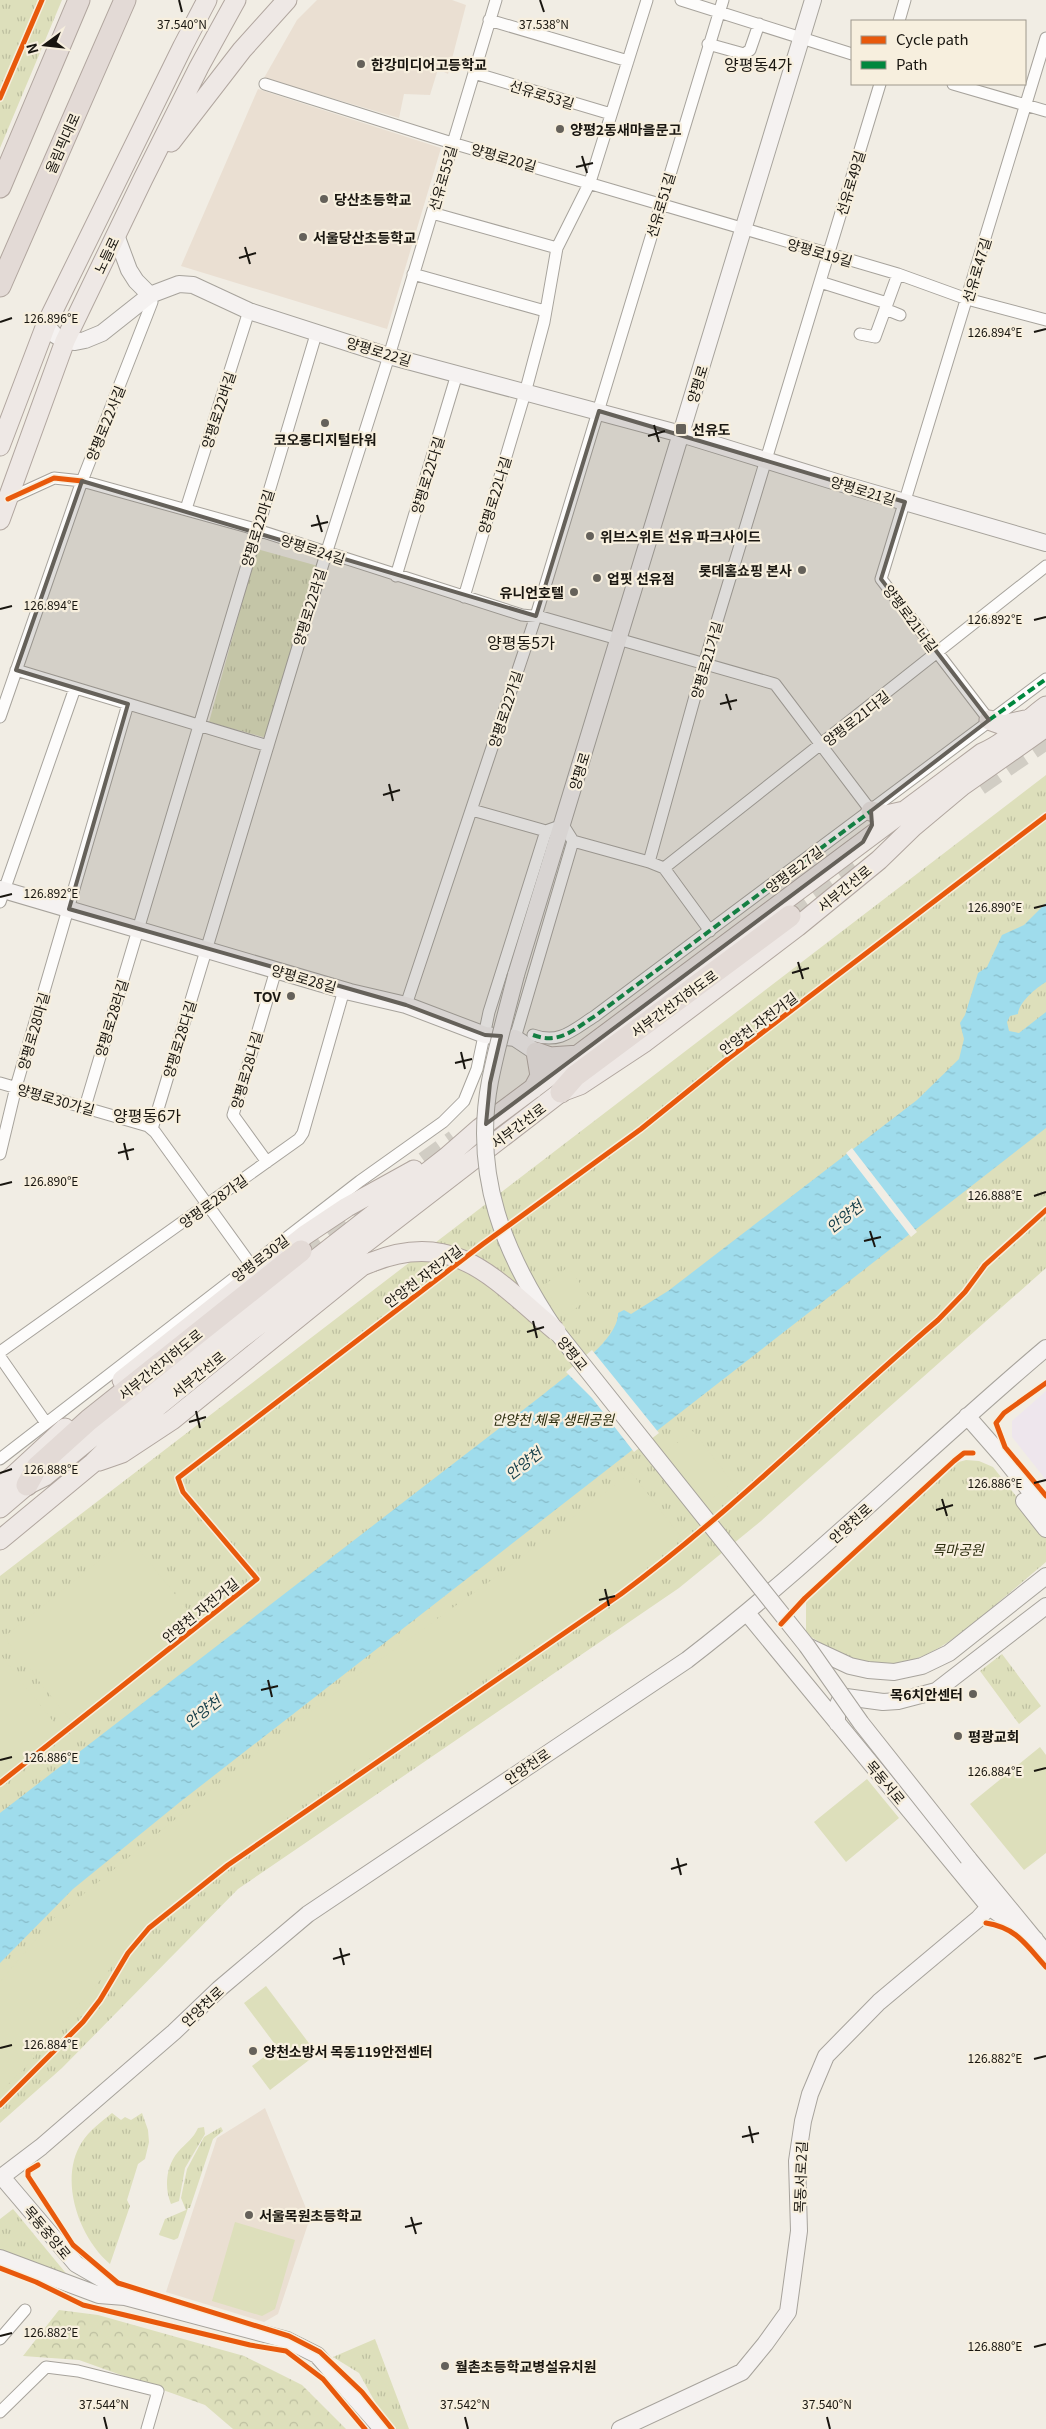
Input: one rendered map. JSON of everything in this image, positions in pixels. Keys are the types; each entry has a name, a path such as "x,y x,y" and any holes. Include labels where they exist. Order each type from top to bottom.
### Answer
{"highway":[{"path":"0,188 79,0"},
{"name":"올림픽대로","path":"0,286 125,0"},
{"name":"서부간선지하도로","path":"561,1092 575,1076 790,916"},
{"name":"서부간선지하도로","path":"27,1475 89,1420 301,1251"}],"main road":[{"path":"183,46 203,0"},
{"name":"노들로","path":"0,446 46,325 207,0"},
{"name":"노들로","path":"0,520 66,341 143,179 199,67 236,0"},
{"path":"199,67 250,0"},
{"path":"143,179 242,50 287,0"},
{"name":"양평로","path":"516,975 813,0"},
{"path":"46,325 55,335 66,341 85,340 102,333 150,294 136,281 129,270 116,235"},
{"name":"양평로22길","path":"150,294 179,284 193,285 249,311 317,331 389,356 681,434"},
{"name":"양평로21길","path":"681,434 1046,543"},
{"name":"서부간선로","path":"0,1508 27,1475 45,1476 174,1370 448,1156 462,1142 982,753 1012,734 1026,720 1046,706"},
{"path":"982,753 991,733 989,720 1003,725 1026,720"},
{"name":"서부간선로","path":"0,1540 93,1463 113,1443 242,1338 561,1092 580,1085 645,1042 797,927 879,860 913,827 962,786 1046,727"},
{"path":"863,842 872,825 871,811 886,815 906,811"},
{"name":"양평로28길","path":"1,893 69,909 344,990 406,1005 485,1035 515,1038 535,1044"},
{"name":"양평교","path":"516,975 490,1083 486,1146 490,1191 500,1229 513,1261 531,1295 556,1331 806,1646"},
{"path":"535,1044 550,1057 579,1055"},
{"path":"533,1089 540,1076 535,1044"},
{"path":"0,1488 27,1475 30,1458 305,1235 444,1150 462,1142"},
{"path":"93,1463 122,1453 172,1420 346,1279 372,1262 416,1251 438,1251 458,1257 475,1265 494,1279 556,1331"},
{"name":"안양천로","path":"1,2179 48,2141 174,2032 219,1989 308,1914 687,1660 747,1613 812,1557 967,1416 1046,1348"},
{"path":"967,1416 1046,1511"},
{"path":"987,1441 990,1458 1046,1529"},
{"path":"806,1646 850,1666 868,1670 894,1672 922,1666 936,1661 1046,1576"},
{"path":"837,1723 837,1707 840,1700 846,1697 883,1702 898,1701 936,1691 1046,1606"},
{"name":"목동서로","path":"747,1613 949,1856 989,1907 1035,1939"},
{"name":"목동서로","path":"806,1646 861,1723 1046,1953"},
{"name":"목동서로2길","path":"620,2429 742,2372 788,2312 798,2232 797,2161 803,2121 810,2094 826,2056 879,2002 966,1929 989,1907"},
{"name":"목동중앙로","path":"1,2179 76,2264 125,2297 287,2340 317,2355 382,2429"},
{"path":"0,2258 100,2295 125,2297"}],"street":[{"name":"선유로55길","path":"389,356 496,0"},
{"path":"525,393 545,311 557,248 590,182 648,0"},
{"path":"683,0 721,5 759,24 851,54"},
{"path":"899,20 905,0"},
{"name":"선유로51길","path":"599,411 721,5"},
{"path":"490,20 628,61"},
{"path":"708,44 744,54 750,50 759,24"},
{"name":"선유로47길","path":"905,502 1046,38"},
{"name":"선유로53길","path":"474,73 611,114"},
{"name":"양평로20길","path":"265,84 452,143 590,182 743,230"},
{"name":"선유로49길","path":"766,460 880,85"},
{"path":"956,85 1046,111"},
{"path":"432,213 557,248"},
{"name":"양평로19길","path":"743,230 898,274 967,299 1046,320"},
{"path":"413,274 545,311"},
{"path":"860,334 875,337 898,274"},
{"path":"820,282 886,306 900,314"},
{"name":"양평로22사길","path":"0,717 82,480 152,302 150,294"},
{"name":"양평로22바길","path":"186,509 249,311"},
{"name":"양평로22마길","path":"138,929 317,331"},
{"name":"양평로22라길","path":"206,950 326,554 389,356"},
{"name":"양평로22다길","path":"396,576 457,374"},
{"name":"양평로22나길","path":"464,597 525,393"},
{"name":"양평로22가길","path":"406,1005 536,616 599,411"},
{"name":"양평로21가길","path":"649,862 704,664 766,460"},
{"name":"양평로24길","path":"8,499 54,478 82,480 186,509 522,615 536,616 775,684 871,811"},
{"name":"양평로21나길","path":"905,502 881,579 989,720"},
{"name":"양평로21다길","path":"664,868 1046,566"},
{"path":"16,670 268,746"},
{"name":"양평로27길","path":"535,1044 559,1038 595,1016 1046,679"},
{"name":"양평로28길","path":"1,893 75,688"},
{"path":"69,909 81,859 128,704"},
{"path":"472,810 546,831 563,825 573,841 664,868 710,931"},
{"path":"485,1035 489,1012 546,831"},
{"path":"515,1038 573,841"},
{"name":"양평로28마길","path":"0,1154 16,1087 69,909"},
{"name":"양평로28라길","path":"85,1107 138,929"},
{"name":"양평로28다길","path":"152,1129 206,950"},
{"name":"양평로28나길","path":"267,1162 233,1114 276,970"},
{"name":"양평로28가길","path":"0,1352 299,1139 303,1133 344,990"},
{"name":"양평로30길","path":"0,1459 251,1265 443,1122 456,1110 470,1089 485,1035"},
{"name":"양평로30가길","path":"0,1083 85,1107 152,1129"},
{"path":"152,1129 251,1265"},
{"path":"0,1357 46,1423"},
{"path":"0,2339 25,2310"},
{"path":"0,2412 46,2367 78,2371 158,2391 147,2429"}],"highlighted area":[{"path":"599,411 905,502 881,579 989,720 871,811 872,825 863,842 486,1124 490,1083 501,1036 485,1035 406,1005 69,909 128,704 16,670 82,481 536,616"}],"shaded area":[{"name":"한강미디어고등학교","path":"317,0 452,0 466,5 448,74 438,69 430,95 404,94 399,118 264,78 297,20"},
{"name":"서울당산초등학교","path":"258,89 441,148 387,329 181,266"},
{"path":"1046,1391 1046,1480 1012,1437 1012,1421"},
{"name":"서울목원초등학교","path":"265,2108 310,2218 278,2314 264,2322 166,2292 217,2138"}],"green space":[{"path":"0,0 62,0 0,148"},
{"path":"257,549 318,566 270,739 209,722"},
{"name":"안양천 체육 생태공원","path":"1046,775 1046,1268 761,1521 679,1588 238,1889 62,2068 0,2123 0,1576"},
{"path":"568,1267 590,1297 566,1316 543,1286"},
{"path":"693,1431 733,1483 704,1505 664,1453"},
{"name":"목마공원","path":"966,1460 979,1461 993,1467 1046,1534 1046,1562 957,1636 942,1646 910,1660 893,1664 874,1664 853,1660 835,1652 806,1634 806,1599 955,1463"},
{"path":"631,1472 681,1537 619,1587 231,1854 165,1908 146,1927 23,2070 0,2092 0,1982 53,1919 266,1745 371,1666 500,1574"},
{"path":"129,1537 199,1624 74,1725 4,1637"},
{"path":"0,1654 63,1734 0,1783"},
{"path":"1002,1654 1041,1706 1019,1724 980,1671"},
{"path":"1040,1747 1046,1755 1046,1853 1024,1870 970,1804"},
{"path":"867,1779 899,1818 846,1862 814,1822"},
{"path":"266,1986 317,2054 270,2090 252,2066 277,2047 244,2003"},
{"path":"112,2113 121,2120 125,2117 131,2120 142,2113 148,2130 149,2142 145,2159 138,2164 127,2200 130,2206 110,2264 99,2253 81,2224 72,2190 72,2173 75,2157 82,2142 92,2130"},
{"path":"204,2127 205,2134 185,2168 179,2201 171,2204 167,2191 167,2177 171,2164 178,2152 192,2138 198,2128"},
{"path":"221,2127 223,2131 213,2139 178,2238 174,2240 159,2235 165,2219 186,2210 181,2198 187,2169 204,2137"},
{"path":"13,2209 69,2277 0,2251 0,2219"},
{"path":"235,2222 295,2240 275,2309 262,2316 212,2301"},
{"path":"59,2310 98,2315 244,2356 302,2385 346,2429 233,2429 205,2405 79,2360 23,2356"},
{"path":"375,2339 409,2429 390,2429 359,2373 333,2357"}],"water":[{"name":"안양천","path":"1046,903 1046,982 1029,996 1021,1005 1018,1014 1010,1016 1007,1022 1009,1031 1019,1033 1046,1012 1046,1128 180,1802 73,1889 0,1963 0,1813 577,1368 610,1335 616,1324 618,1313 624,1310 631,1314 668,1291 917,1100 959,1059 964,1039 960,1023 965,1015 978,973 987,967 1002,935 1024,925"}],"pier":[{"path":"852,1148 917,1232 911,1237 846,1153"},
{"path":"592,1350 659,1433 634,1452 592,1398 566,1372"}],"tunnel":[{"path":"979,785 1046,739"},
{"path":"790,916 857,869"},
{"path":"399,1181 455,1140"},
{"path":"301,1251 362,1207"}],"marked path":[{"path":"989,720 1046,679"},
{"path":"533,1035 543,1038 559,1037 580,1026 871,811"}],"cycle path":[{"path":"0,98 42,0"},
{"path":"8,499 54,478 82,481"},
{"name":"안양천 자전거길","path":"0,1783 257,1579 183,1492 178,1478 483,1244 641,1129 729,1058 1046,816"},
{"path":"0,2105 83,2022 100,2000 128,1953 149,1928 228,1865 621,1594 663,1562 743,1494 938,1320 965,1292 985,1265 1046,1210"},
{"path":"1046,1383 1004,1413 996,1423 1005,1447 1046,1496"},
{"path":"781,1624 805,1598 954,1461 964,1453 973,1453"},
{"path":"986,1923 997,1925 1013,1933 1046,1967"},
{"path":"38,2165 28,2171 28,2176 73,2245 118,2283 289,2336 320,2352 362,2392 392,2429"},
{"path":"0,2268 36,2282 83,2305 250,2345 286,2351 323,2379 365,2429"}],"place":[{"name":"한강미디어고등학교","path":"361,64"},
{"name":"양평2동새마을문고","path":"560,129"},
{"name":"당산초등학교","path":"324,199"},
{"name":"서울당산초등학교","path":"303,237"},
{"name":"코오롱디지털타워","path":"325,423"},
{"name":"선유도","path":"681,429"},
{"name":"위브스위트 선유 파크사이드","path":"590,536"},
{"name":"롯데홈쇼핑 본사","path":"802,570"},
{"name":"업핏 선유점","path":"597,578"},
{"name":"유니언호텔","path":"574,592"},
{"name":"TOV","path":"291,996"},
{"name":"목6치안센터","path":"973,1694"},
{"name":"평광교회","path":"958,1736"},
{"name":"양천소방서 목동119안전센터","path":"253,2051"},
{"name":"서울목원초등학교","path":"249,2215"},
{"name":"월촌초등학교병설유치원","path":"445,2366"}],"district":[{"name":"양평동4가","path":"758,64"},
{"name":"양평동5가","path":"521,642"},
{"name":"양평동6가","path":"147,1115"}]}
